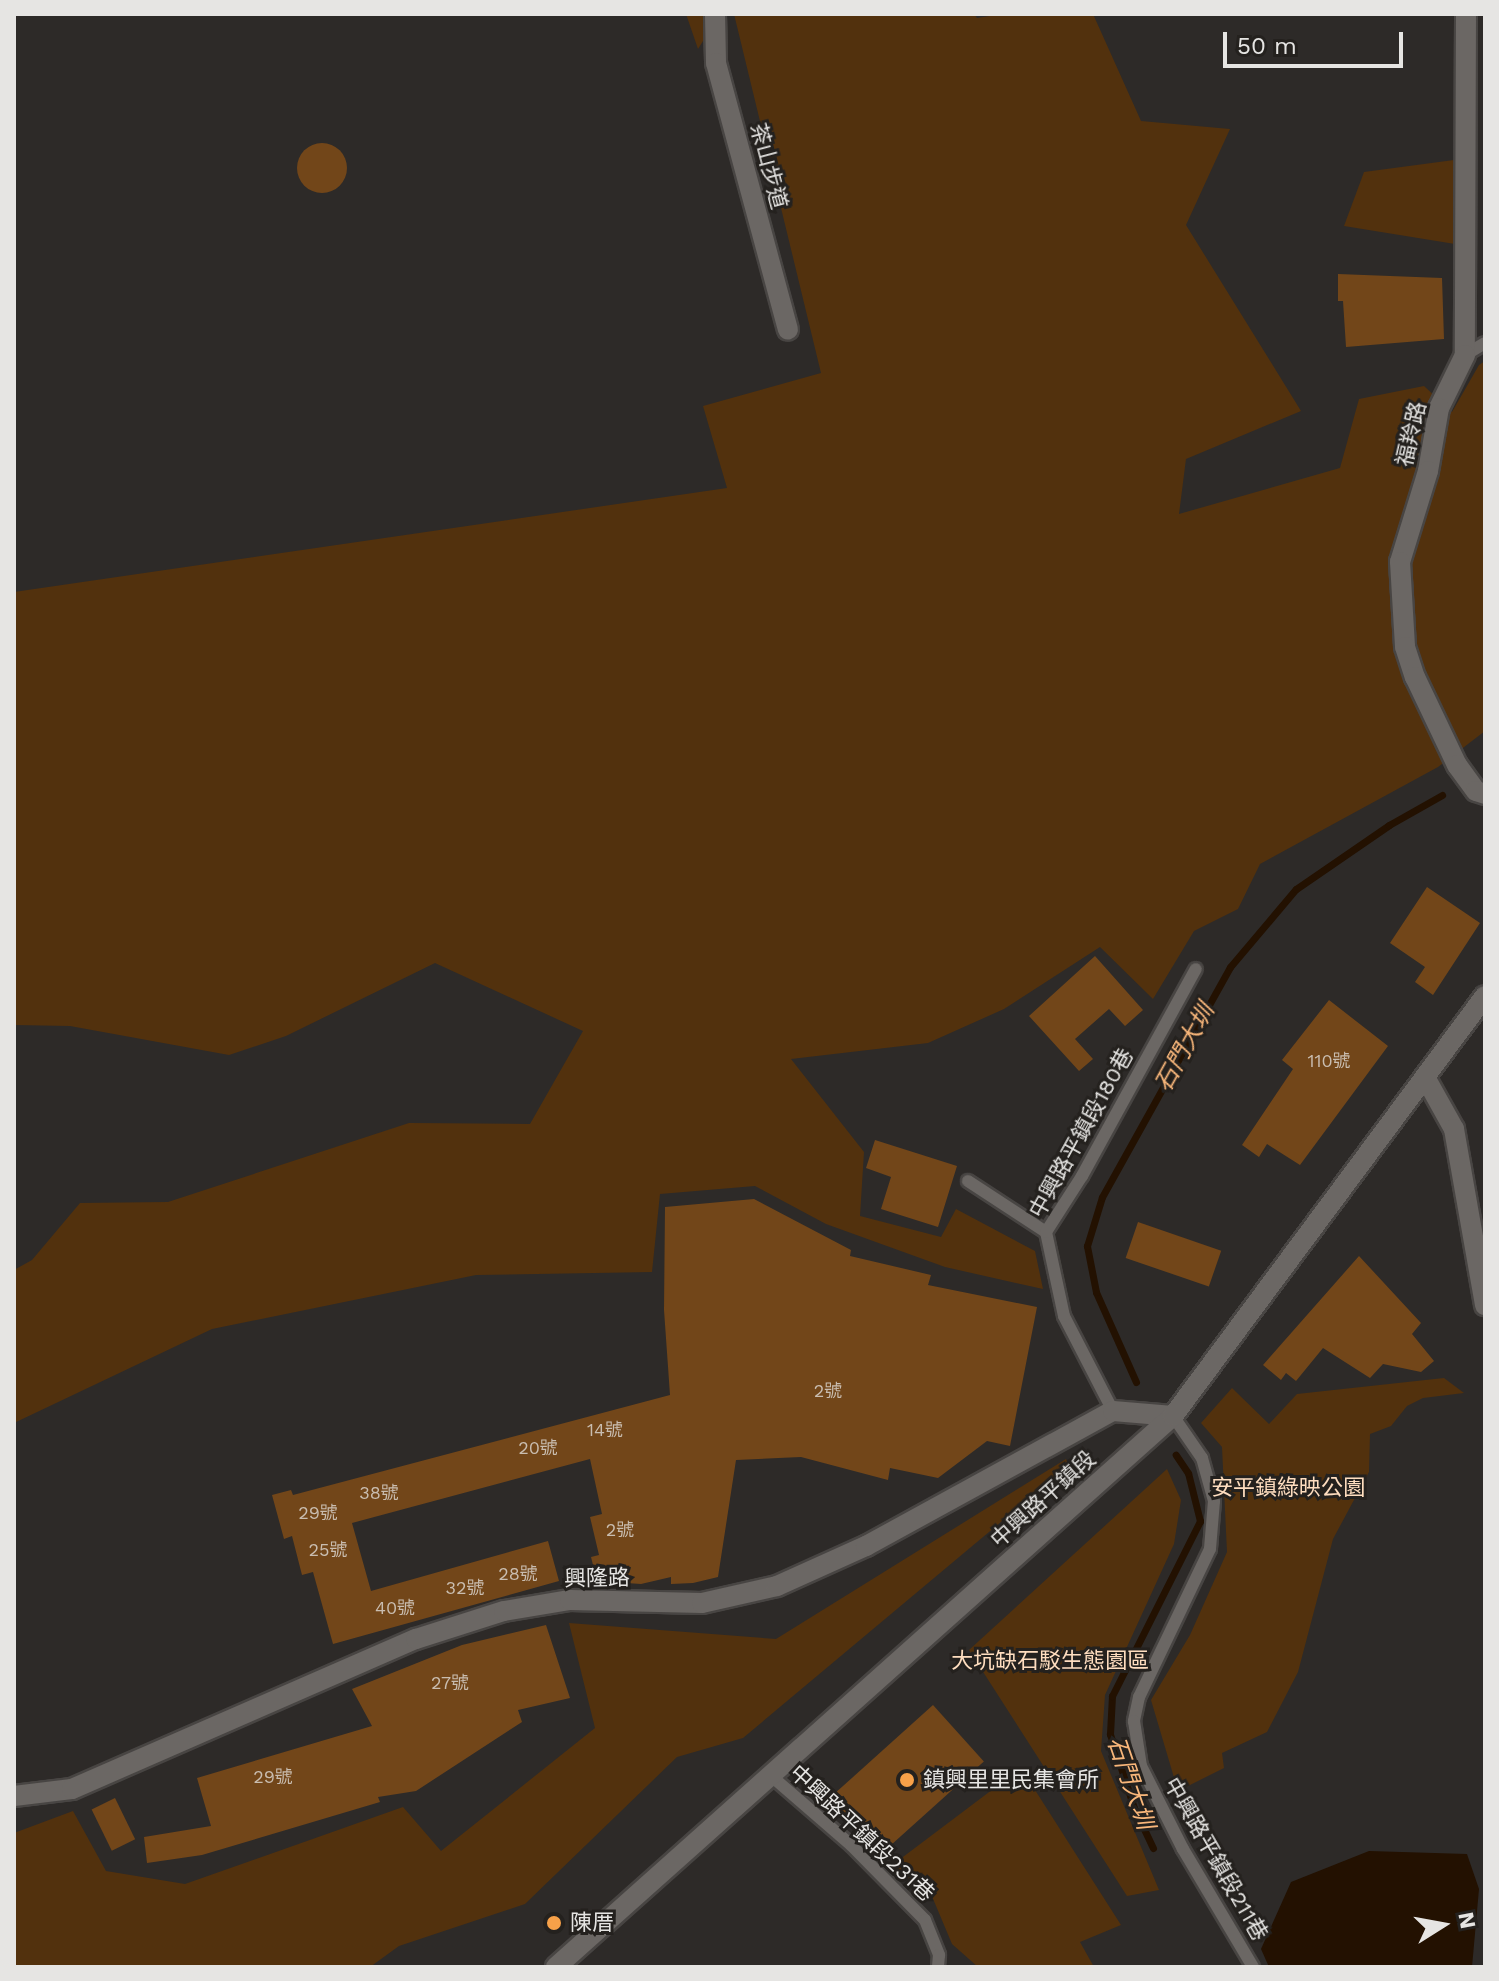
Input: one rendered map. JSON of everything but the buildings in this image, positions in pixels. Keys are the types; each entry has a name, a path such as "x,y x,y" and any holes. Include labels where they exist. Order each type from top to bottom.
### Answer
{"street":[{"name":"茶山步道","path":"715,14 716,63 788,329"},
{"name":"福羚路","path":"1466,14 1465,355 1439,408 1428,471 1400,562 1405,647 1415,677 1457,765 1476,791 1485,794"},
{"name":"中興路平鎮段","path":"556,1967 1173,1416 1485,996"},
{"path":"1425,1077 1454,1129 1485,1305"},
{"path":"1113,1411 1173,1416"},
{"name":"興隆路","path":"14,1796 72,1789 416,1639 504,1611 570,1600 702,1603 777,1586 866,1546 1113,1411"}],"lane":[{"path":"1465,355 1485,343"},
{"name":"中興路平鎮段180巷","path":"1113,1411 1064,1316 1046,1232 1082,1176 1196,969"},
{"path":"968,1181 1046,1232"},
{"name":"中興路平鎮段211巷","path":"1173,1416 1202,1458 1214,1501 1210,1549 1139,1697 1134,1721 1141,1766 1183,1849 1253,1967"},
{"name":"中興路平鎮段231巷","path":"770,1775 851,1845 925,1920 939,1955 938,1967"}],"green space":[{"path":"686,14 706,14 708,33 698,49"},
{"path":"734,14 974,14 977,18 1002,14 1093,14 1141,121 1230,129 1186,225 1301,411 1186,459 1179,514 1340,468 1359,399 1424,386 1452,412 1479,365 1485,361 1485,731 1438,767 1260,864 1238,909 1194,931 1153,999 1100,947 1004,1009 928,1043 791,1059 864,1152 860,1216 941,1237 956,1209 1035,1251 1043,1289 945,1267 826,1224 755,1186 660,1194 652,1272 476,1275 212,1329 14,1423 14,1270 32,1260 80,1203 168,1202 409,1123 530,1124 583,1031 435,963 286,1036 229,1055 70,1026 14,1025 14,592 727,488 703,406 821,373"},
{"path":"1454,160 1455,244 1344,226 1364,172"},
{"name":"安平鎮綠映公園","path":"1444,1378 1464,1393 1423,1398 1407,1406 1391,1426 1370,1434 1369,1472 1333,1539 1298,1672 1267,1732 1222,1753 1224,1768 1178,1791 1151,1700 1190,1635 1227,1552 1222,1447 1201,1423 1232,1388 1269,1424 1297,1394"},
{"path":"1066,1459 1069,1465 743,1738 677,1757 525,1904 399,1946 370,1967 14,1967 14,1833 73,1811 106,1871 185,1884 403,1807 441,1851 595,1728 569,1623 776,1639"},
{"name":"大坑缺石駁生態園區","path":"1167,1469 1181,1500 1174,1544 1105,1695 1101,1751 1159,1890 1127,1896 969,1650"},
{"path":"1021,1768 1121,1925 1080,1942 1094,1967 978,1967 952,1944 931,1894 891,1866"}],"shaded area":[{"path":"1369,1851 1467,1854 1479,1889 1472,1967 1269,1967 1261,1949 1291,1882"}],"waterway":[{"name":"石門大圳","path":"1136,1382 1096,1292 1087,1246 1102,1197 1230,967 1296,889 1389,825 1442,795"},
{"name":"石門大圳","path":"1153,1848 1134,1808 1110,1734 1112,1696 1200,1521 1188,1473 1176,1455"}],"place":[{"name":"鎮興里里民集會所","path":"907,1780"},
{"name":"陳厝","path":"554,1923"}]}
